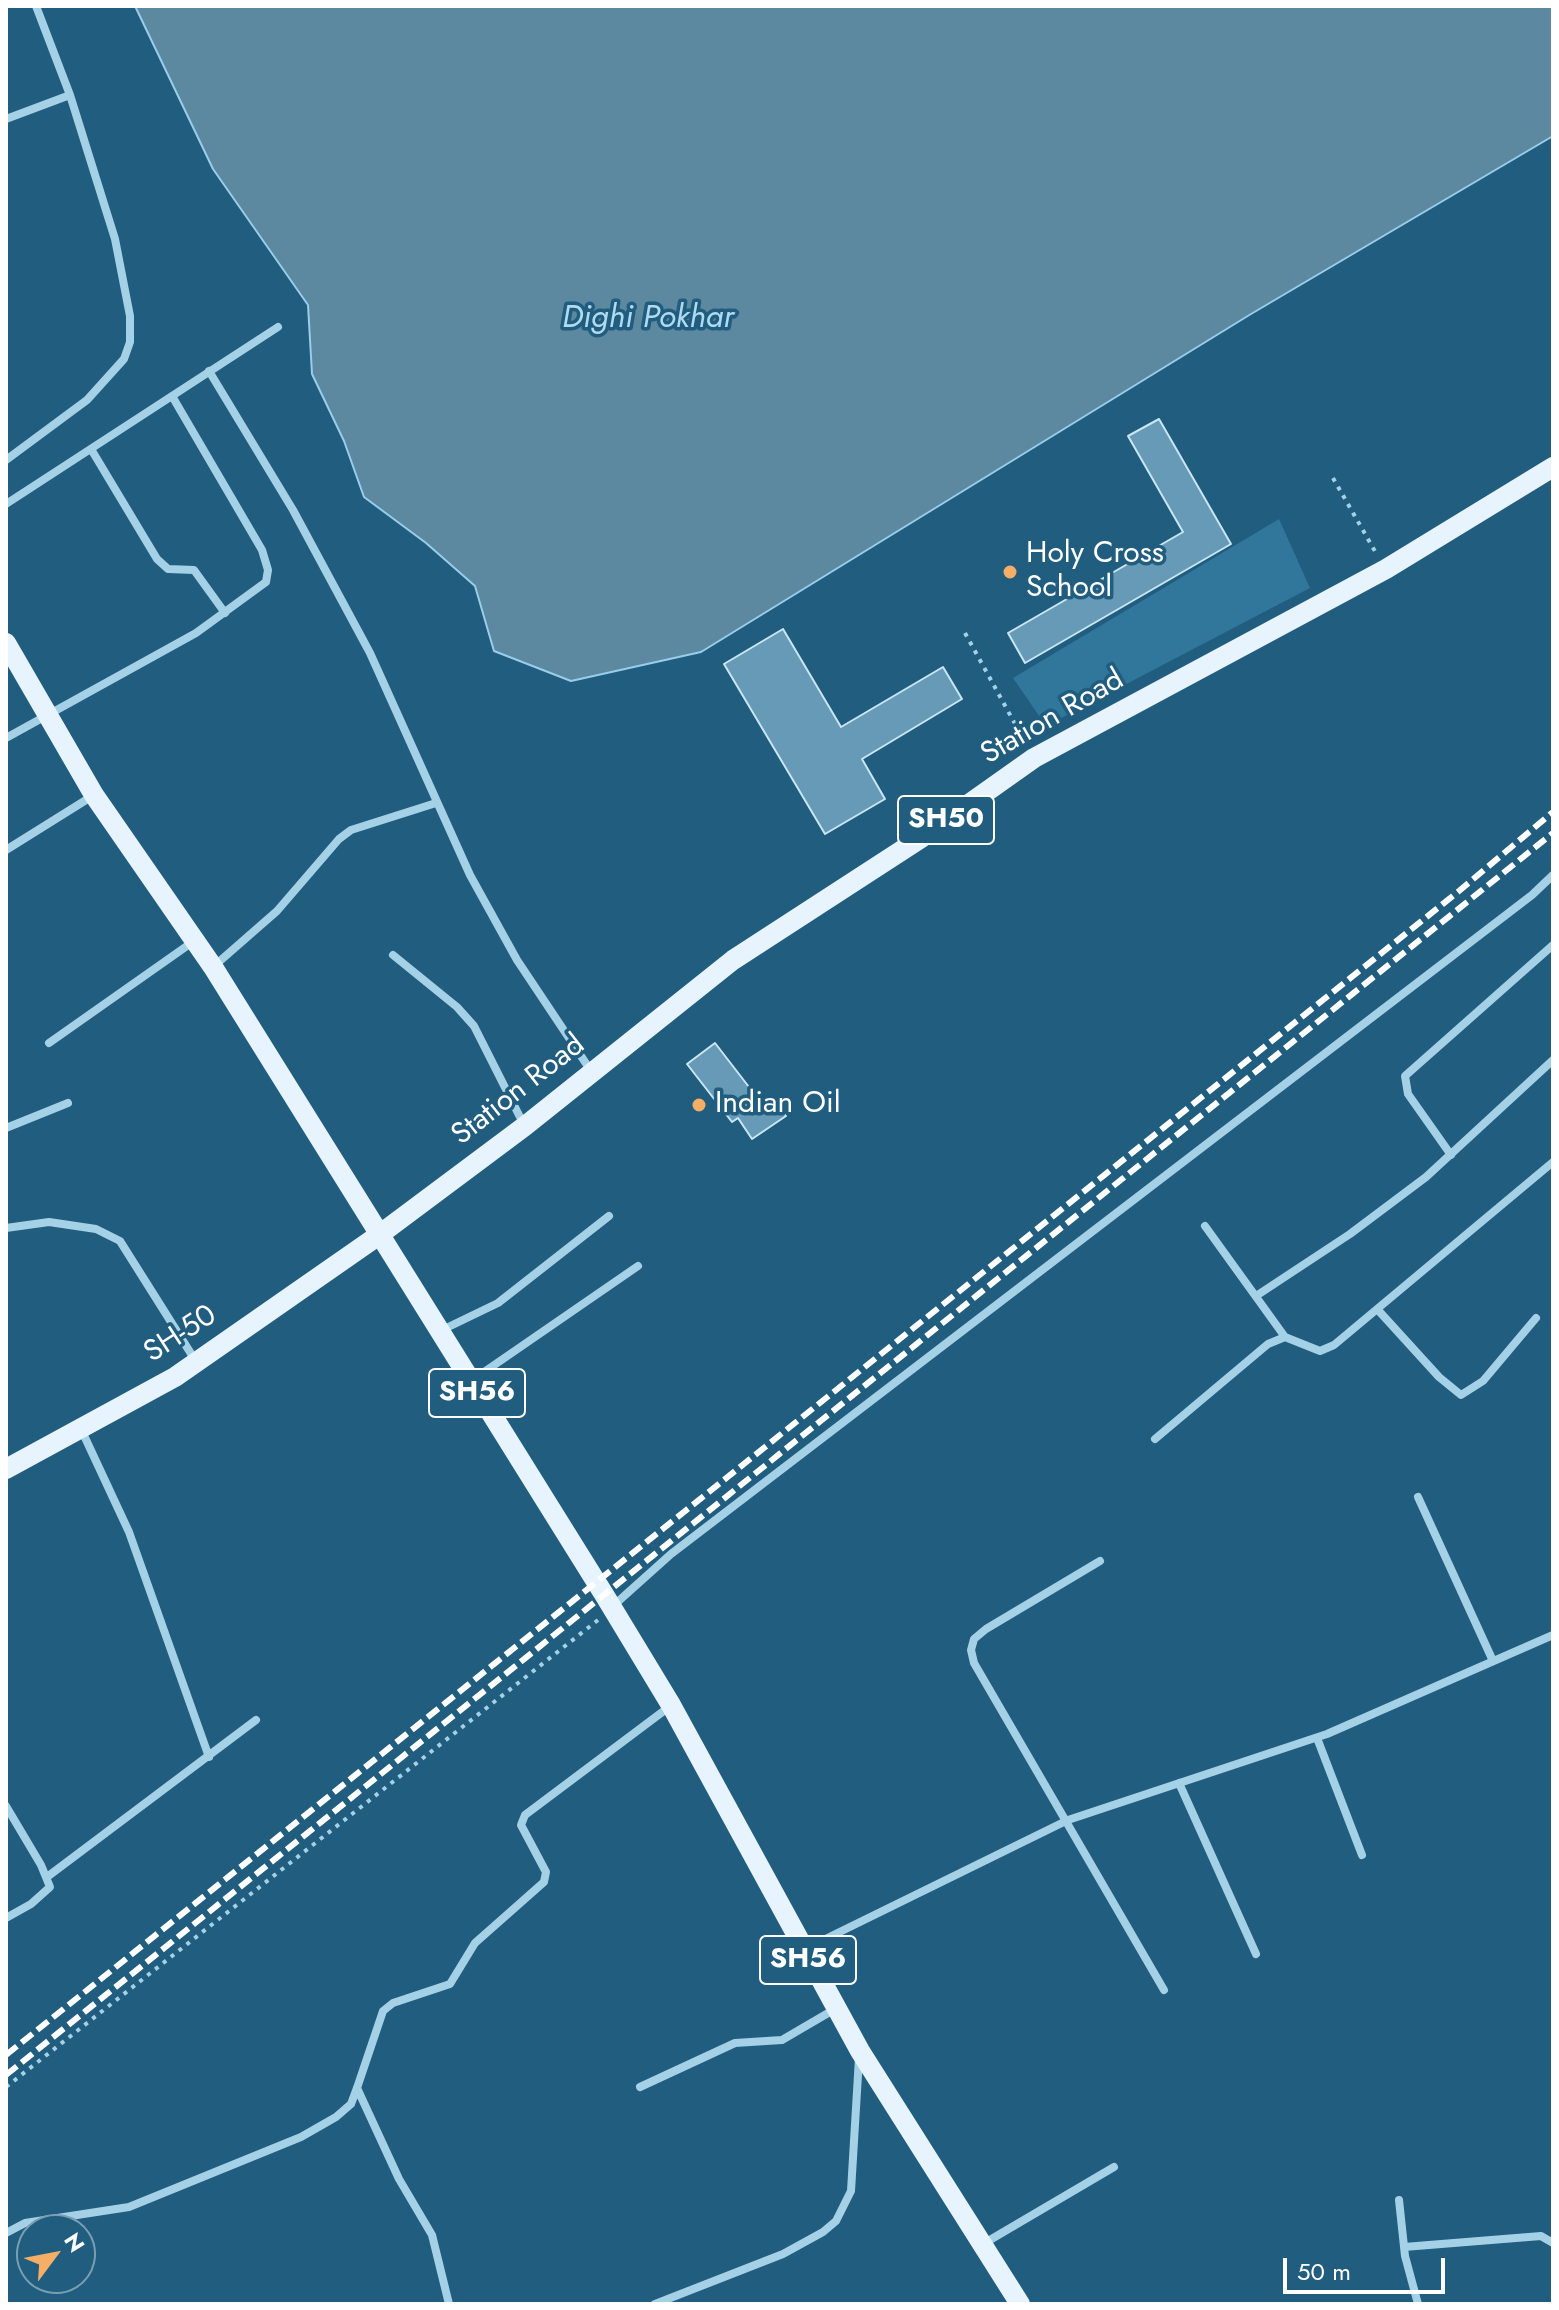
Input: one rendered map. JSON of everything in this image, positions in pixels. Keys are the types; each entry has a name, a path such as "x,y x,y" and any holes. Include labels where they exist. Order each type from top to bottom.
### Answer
{"main road":[{"name":"Station Road","path":"379,1235 525,1126 733,960 921,838 1034,758 1386,569 1553,467"},
{"path":"6,643 94,795 213,967 379,1235"},
{"name":"SH56","path":"379,1235 671,1705 802,1950 860,2051 1020,2304"},
{"name":"SH-50","path":"6,1469 197,1362 379,1235"}],"street":[{"path":"6,460 87,400 124,359 130,342 130,316 115,239 70,95 36,6"},
{"path":"6,119 70,95"},
{"path":"6,504 278,327"},
{"path":"209,371 293,510 370,653 436,803 517,960 592,1073"},
{"path":"6,738 49,717 225,613 266,582 268,570 262,550 172,396"},
{"path":"91,449 157,559 168,569 194,570 225,613"},
{"path":"6,850 94,795"},
{"path":"213,967 277,911 339,839 351,830 436,803"},
{"path":"611,1608 671,1554 1532,895 1553,875"},
{"path":"49,1043 195,941"},
{"path":"1451,1155 1408,1094 1405,1076 1553,945"},
{"path":"393,955 457,1007 474,1026 525,1126"},
{"path":"1256,1296 1350,1234 1451,1155 1553,1060"},
{"path":"6,1128 68,1103"},
{"path":"1205,1226 1285,1337 1320,1351 1334,1345 1378,1310 1553,1162"},
{"path":"439,1332 498,1303 609,1216"},
{"path":"6,1228 49,1222 96,1229 120,1241 197,1362"},
{"path":"470,1382 638,1266"},
{"path":"1378,1310 1445,1384 1461,1395 1483,1381 1536,1318"},
{"path":"1155,1439 1268,1344 1285,1337"},
{"path":"81,1428 129,1532 209,1757"},
{"path":"1418,1497 1493,1661"},
{"path":"1100,1561 986,1629 974,1639 971,1650 974,1663 1068,1820 1164,1990"},
{"path":"802,1950 1068,1820 1317,1738 1553,1635"},
{"path":"6,2233 25,2223 129,2207 301,2137 343,2111 357,2088 383,2011 393,2003 450,1984 475,1943 544,1882 546,1872 521,1825 525,1815 671,1705"},
{"path":"47,1877 256,1720"},
{"path":"1317,1738 1362,1855"},
{"path":"1179,1783 1256,1954"},
{"path":"6,1806 50,1887 44,1895 6,1918"},
{"path":"640,2087 735,2043 782,2040 836,2009"},
{"path":"655,2304 783,2254 823,2232 836,2221 851,2191 860,2051"},
{"path":"357,2088 399,2179 432,2235 449,2304"},
{"path":"982,2244 1114,2167"},
{"path":"1399,2200 1404,2247 1418,2304"},
{"path":"1404,2247 1541,2236 1553,2243"}],"path":[{"path":"1333,478 1386,569"},
{"path":"965,633 1034,758"},
{"path":"6,2087 202,1929 577,1640 611,1608"}],"shaded area":[{"path":"1279,519 1310,588 1046,726 1013,678"}],"water":[{"name":"Dighi Pokhar","path":"135,6 1553,6 1553,136 1251,314 701,652 571,681 494,651 475,586 426,543 364,497 344,441 312,374 308,305 213,169"}],"building":[{"path":"1159,419 1231,544 1025,663 1008,633 1183,532 1128,436"},
{"path":"783,629 841,727 943,667 962,699 862,759 885,799 825,834 724,664"},
{"path":"715,1043 766,1109 776,1101 786,1116 752,1139 738,1118 732,1122 687,1064"}],"railway":[{"path":"6,2055 1459,891 1553,812"},
{"path":"6,2075 1553,833"}],"place":[{"name":"Holy Cross School","path":"1010,572"},
{"name":"Indian Oil","path":"699,1105"}]}
